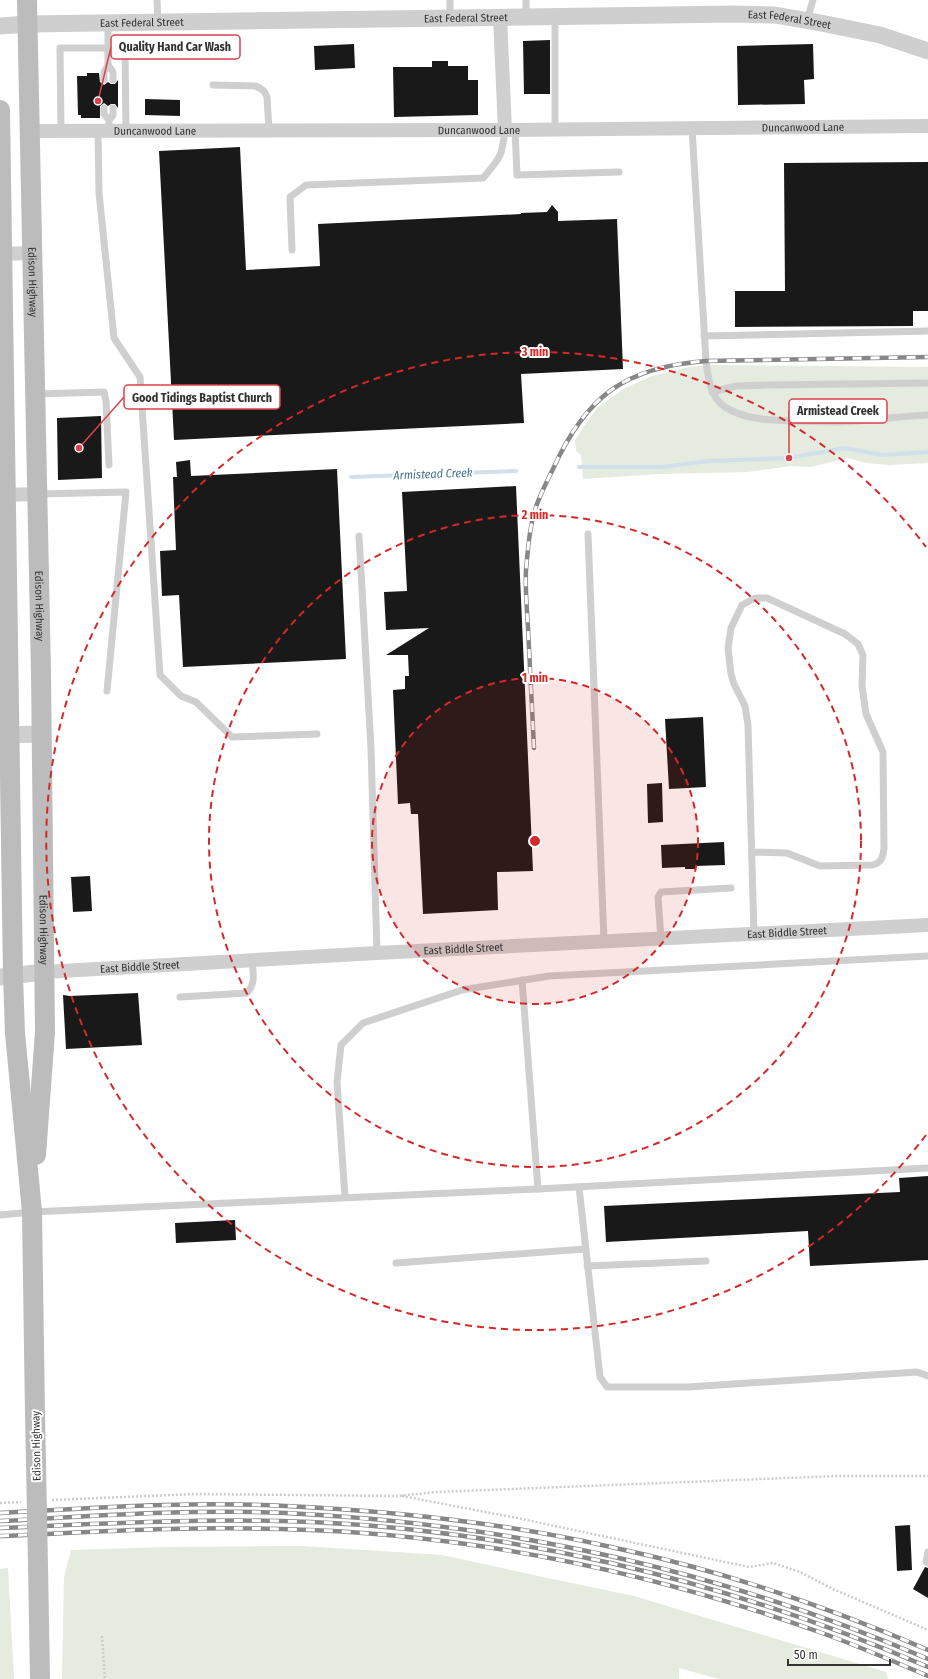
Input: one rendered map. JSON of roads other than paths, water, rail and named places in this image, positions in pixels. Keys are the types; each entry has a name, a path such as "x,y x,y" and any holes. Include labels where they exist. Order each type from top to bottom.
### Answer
{"main road":[{"name":"Edison Highway","path":"27,0 38,494 45,1032 32,1212"},
{"name":"Edison Highway","path":"0,110 7,976 15,1033 32,1212 40,1679"}],"street":[{"name":"East Federal Street","path":"0,26 108,22 500,17 526,8 555,16 775,15 880,35 928,51"},
{"path":"500,17 510,130"},
{"name":"Duncanwood Lane","path":"30,131 61,131 105,127 126,130 510,130 928,126"},
{"path":"1,254 33,253"},
{"path":"3,495 38,494"},
{"path":"5,735 42,734"},
{"name":"East Biddle Street","path":"7,976 44,972 377,953 928,925"}],"lane":[{"path":"157,0 158,22"},
{"path":"450,0 450,18"},
{"path":"807,20 813,0"},
{"path":"555,16 555,129"},
{"path":"104,80 104,72 108,65 108,22"},
{"path":"61,131 60,48 125,48 126,130"},
{"path":"108,65 113,72 113,80"},
{"path":"213,85 256,86 261,88 267,97 269,130"},
{"path":"104,108 105,127 99,193 114,338 140,377 160,675 181,696 196,702 232,737 317,734"},
{"path":"105,127 113,115 113,108"},
{"path":"692,128 706,361 712,392 724,407 743,415 769,420 839,422 928,415"},
{"path":"510,130 517,175 619,172"},
{"path":"292,250 290,197 306,185 483,178 500,157 510,130"},
{"path":"704,336 928,330"},
{"path":"712,392 736,386 928,383"},
{"path":"35,394 104,392 106,401 110,466"},
{"path":"38,494 126,492 107,691"},
{"path":"588,534 604,941"},
{"path":"359,536 371,748 377,953"},
{"path":"753,852 787,853 820,866 873,866 879,863 883,858 884,848 883,752 866,714 862,686 863,655 858,644 845,634 766,598 755,598 742,605 730,628 728,648 734,684 744,701 747,719 753,852 754,934"},
{"path":"661,939 658,897 661,892 731,888"},
{"path":"345,1198 337,1082 341,1045 363,1023 462,990 556,975 928,956"},
{"path":"180,997 247,993 252,988 254,980 252,960"},
{"path":"522,980 538,1189"},
{"path":"0,1215 32,1212 579,1187 928,1168"},
{"path":"579,1187 600,1377 607,1387 688,1387 917,1372 928,1376"},
{"path":"396,1263 585,1249"},
{"path":"587,1266 706,1261"},
{"path":"928,1552 926,1562 928,1563"}],"waterway":[{"name":"Armistead Creek","path":"579,467 662,467 709,461 789,458 845,448 882,455 928,452"},
{"name":"Armistead Creek","path":"351,477 516,471"}],"railway":[{"path":"534,748 526,584 531,525 536,507 547,480 566,444 579,422 595,404 612,390 631,379 653,370 678,364 706,361 928,357"},
{"path":"0,1513 215,1504 286,1506 368,1511 449,1519 490,1525 530,1531 611,1547 652,1556 732,1578 812,1604 928,1650"},
{"path":"0,1521 143,1514 250,1512 370,1519 452,1528 533,1541 613,1557 693,1577 771,1600 850,1628 928,1659"},
{"path":"0,1528 176,1521 281,1521 364,1525 447,1534 530,1546 612,1563 693,1584 773,1608 851,1636 928,1667"},
{"path":"0,1536 105,1531 246,1528 350,1532 419,1538 487,1547 556,1559 690,1591 757,1611 822,1633 928,1676"}],"place":[{"name":"Quality Hand Car Wash","path":"98,101"},
{"name":"Good Tidings Baptist Church","path":"79,448"},
{"name":"Armistead Creek","path":"789,458"}]}
